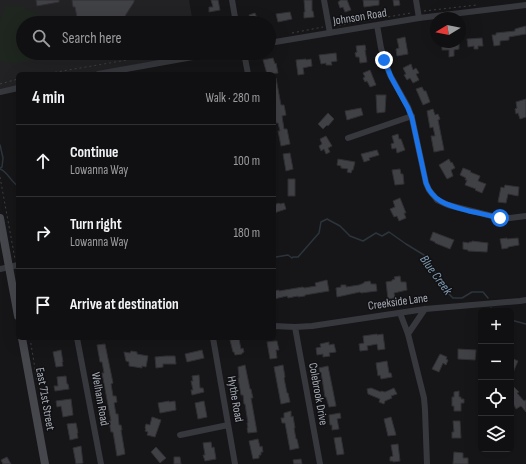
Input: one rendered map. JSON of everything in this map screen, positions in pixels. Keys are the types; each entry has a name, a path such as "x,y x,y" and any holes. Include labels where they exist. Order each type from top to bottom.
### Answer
{"main road":[{"path":"0,218 14,264 16,290"},
{"name":"East 71st Street","path":"22,340 45,464"}],"street":[{"path":"232,0 235,16"},
{"path":"324,0 330,33"},
{"path":"416,0 419,18"},
{"path":"510,0 510,7"},
{"name":"Johnson Road","path":"276,42 419,18 526,5"},
{"path":"377,25 381,48 386,64 391,77 412,116 426,183 429,190 437,200 448,205 499,218 526,216"},
{"path":"109,72 176,60"},
{"path":"245,60 248,72"},
{"path":"0,92 16,88"},
{"path":"348,138 412,116"},
{"path":"0,269 14,264"},
{"name":"Creekside Lane","path":"276,326 318,326 400,312 526,300"},
{"path":"408,334 425,310"},
{"path":"400,312 408,334 424,398 427,464"},
{"name":"Colebrook Drive","path":"295,327 320,464"},
{"name":"Welham Road","path":"77,340 101,464"},
{"name":"Hythe Road","path":"213,340 235,464"},
{"path":"180,435 228,425"}],"path":[{"path":"57,72 127,60"},
{"path":"0,84 16,80"},
{"path":"0,177 14,264"}],"shaded area":[{"path":"0,0 189,0 192,16 16,16 16,60 161,60 95,72 16,72 16,86 0,89"},
{"path":"11,5 23,7 40,16 16,16 16,60 30,60 16,63 0,61 0,22 5,6"}],"building":[{"path":"36,0 59,0 59,2 37,6"},
{"path":"72,0 134,0 125,16 77,16 75,7 73,7"},
{"path":"211,0 218,0 220,10 209,12 209,7 213,7"},
{"path":"304,0 312,0 312,11 314,17 304,18"},
{"path":"340,0 347,0 351,10 345,12 343,7 340,8 338,2"},
{"path":"363,0 379,0 379,5 364,7"},
{"path":"393,0 399,0 400,5 394,6"},
{"path":"290,12 292,19 278,22 276,14"},
{"path":"255,13 256,16 249,16"},
{"path":"526,26 526,34 509,37 509,40 500,41 500,45 494,46 492,35 496,35 496,33 515,31 515,29"},
{"path":"405,37 408,54 397,56 396,49 399,48 397,39"},
{"path":"482,38 483,46 478,46 478,49 474,49 474,46 468,47 467,39"},
{"path":"365,45 367,62 360,63 359,57 356,57 355,53 357,52 356,46"},
{"path":"442,48 459,48 454,50 454,56 449,57 449,50 442,50"},
{"path":"336,53 337,61 331,62 332,65 326,65 326,63 321,64 319,55"},
{"path":"311,59 312,66 303,68 304,74 298,75 296,60"},
{"path":"263,60 274,60 275,64 276,63 278,73 266,72"},
{"path":"411,64 413,70 416,68 419,73 416,74 419,80 413,83 410,78 407,80 404,75 406,74 403,68"},
{"path":"370,70 376,85 370,87 367,81 365,82 363,78 365,77 363,73"},
{"path":"276,78 281,105 284,105 286,115 282,116 284,129 287,129 290,144 281,146 278,123 276,123"},
{"path":"422,87 424,91 426,91 430,102 423,105 416,89"},
{"path":"376,95 386,95 385,112 377,113"},
{"path":"526,99 526,117 520,119 518,113 516,114 516,102"},
{"path":"361,108 363,115 347,120 345,111"},
{"path":"433,109 435,115 438,114 440,119 438,120 444,150 434,152 431,136 435,136 433,127 430,128 427,111"},
{"path":"328,113 334,119 323,129 318,124"},
{"path":"398,134 405,150 397,153 396,148 392,149 391,144 394,143 392,136"},
{"path":"326,136 332,146 328,148 330,152 326,154 324,149 321,151 319,146 322,144 320,139"},
{"path":"377,150 379,155 369,158 370,160 364,162 361,154"},
{"path":"290,153 293,169 286,171 283,154"},
{"path":"338,159 355,162 351,173 347,172 348,169 341,168 341,166 337,165"},
{"path":"449,159 455,168 451,170 453,176 447,179 439,165"},
{"path":"463,168 480,176 478,181 486,184 482,193 465,185 467,180 465,180 466,178 460,175"},
{"path":"400,169 401,174 403,174 404,184 395,185 392,170"},
{"path":"288,179 295,179 295,196 288,196"},
{"path":"505,185 519,187 518,196 508,194 506,203 498,202 501,187 504,188"},
{"path":"400,198 406,213 404,213 406,218 399,221 397,216 394,217 390,209 395,207 393,201"},
{"path":"284,203 286,209 276,212 276,204"},
{"path":"433,232 454,240 450,249 430,240"},
{"path":"518,238 519,245 502,249 500,239"},
{"path":"472,241 488,243 487,252 468,251 463,249 463,242 469,243"},
{"path":"400,276 401,282 406,282 407,290 394,293 395,298 388,299 386,282 392,281 395,279 394,277"},
{"path":"327,280 329,291 298,297 288,298 287,296 276,299 276,291 316,286 315,283"},
{"path":"370,281 371,284 376,284 377,291 360,292 337,297 336,288 341,287 341,285 346,285 346,287 359,285"},
{"path":"383,334 385,349 378,350 377,344 367,346 368,350 360,351 359,344 364,343 363,336"},
{"path":"230,340 239,340 241,349 243,348 244,352 242,354 235,355"},
{"path":"277,341 279,350 276,350 277,358 270,359 267,342"},
{"path":"329,342 329,345 334,344 336,352 329,353 330,356 323,357 323,354 317,355 316,348 321,347 320,344"},
{"path":"105,344 113,383 111,384 113,396 116,396 117,402 114,403 116,414 118,414 119,425 121,425 125,454 117,456 113,432 111,432 109,421 111,421 102,373 104,373 102,362 100,362 97,345"},
{"path":"458,349 476,350 475,360 458,359"},
{"path":"61,350 63,366 56,367 53,352"},
{"path":"202,350 204,358 187,362 185,354"},
{"path":"131,351 148,356 146,367 142,366 142,368 129,366 129,362 126,361 124,352 130,353"},
{"path":"440,354 447,357 446,359 448,360 446,365 443,363 439,372 432,369"},
{"path":"175,356 176,364 163,364 163,367 156,368 155,357"},
{"path":"514,359 518,361 514,370"},
{"path":"387,361 389,373 391,373 392,377 381,379 380,375 378,376 376,363"},
{"path":"245,365 253,398 251,398 257,432 248,433 245,404 243,395 241,395 238,378 238,367"},
{"path":"283,365 284,378 290,402 281,404 274,367"},
{"path":"328,366 336,406 329,407 325,397 319,368"},
{"path":"199,375 200,388 203,388 204,392 192,395 192,376"},
{"path":"66,376 69,389 55,391 54,386 58,386 57,377"},
{"path":"514,387 524,401 526,400 526,412 521,406 516,409 514,405"},
{"path":"371,388 385,392 394,388 397,394 391,396 392,398 385,401 384,404 379,402 380,399 368,394 367,389"},
{"path":"459,391 459,397 464,399 464,403 461,403 461,411 454,411 454,406 452,406 452,397 454,397 454,392"},
{"path":"71,399 73,415 63,417 61,406 57,407 56,401"},
{"path":"175,401 176,410 160,413 158,403"},
{"path":"204,401 207,417 198,419 195,403"},
{"path":"291,411 291,417 293,416 296,439 299,448 290,450 285,423 282,423 281,418 284,418 284,413"},
{"path":"340,413 341,418 337,419 339,429 332,430 329,415"},
{"path":"152,417 161,420 155,437 147,435 148,432 145,431 146,424 150,425"},
{"path":"391,417 396,435 388,436 384,419"},
{"path":"453,421 460,421 461,438 452,438 452,432 454,432"},
{"path":"76,423 78,438 70,440 67,424"},
{"path":"341,437 344,454 337,455 334,438"},
{"path":"258,439 260,447 262,446 263,452 259,455 259,458 253,459 249,441"},
{"path":"211,442 212,448 214,447 216,459 205,461 203,455 205,455 203,443"},
{"path":"398,444 400,461 390,461 390,457 393,456 391,445"},
{"path":"81,446 83,463 76,464 73,448"},
{"path":"156,447 166,458 160,463 151,452"},
{"path":"454,452 463,453 463,458 468,458 468,464 453,464"},
{"path":"7,457 11,464 3,464 1,460"},
{"path":"174,457 180,457 181,464 174,464"},
{"path":"301,459 302,464 294,464 293,460"}],"waterway":[{"path":"0,145 3,158 2,167 0,168"},
{"name":"Blue Creek","path":"0,169 5,172 16,184"},
{"name":"Blue Creek","path":"276,257 288,255 292,258 298,257 319,233 321,222 327,219 340,226 350,236 363,241 376,233 382,236 389,232 424,255 427,264 434,269 440,285 453,298 462,298 472,292 483,292 488,298"},
{"name":"Blue Creek","path":"514,321 526,324"}],"route":[{"path":"384,60 412,118 426,183 430,192 437,200 444,204 500,218"}]}
